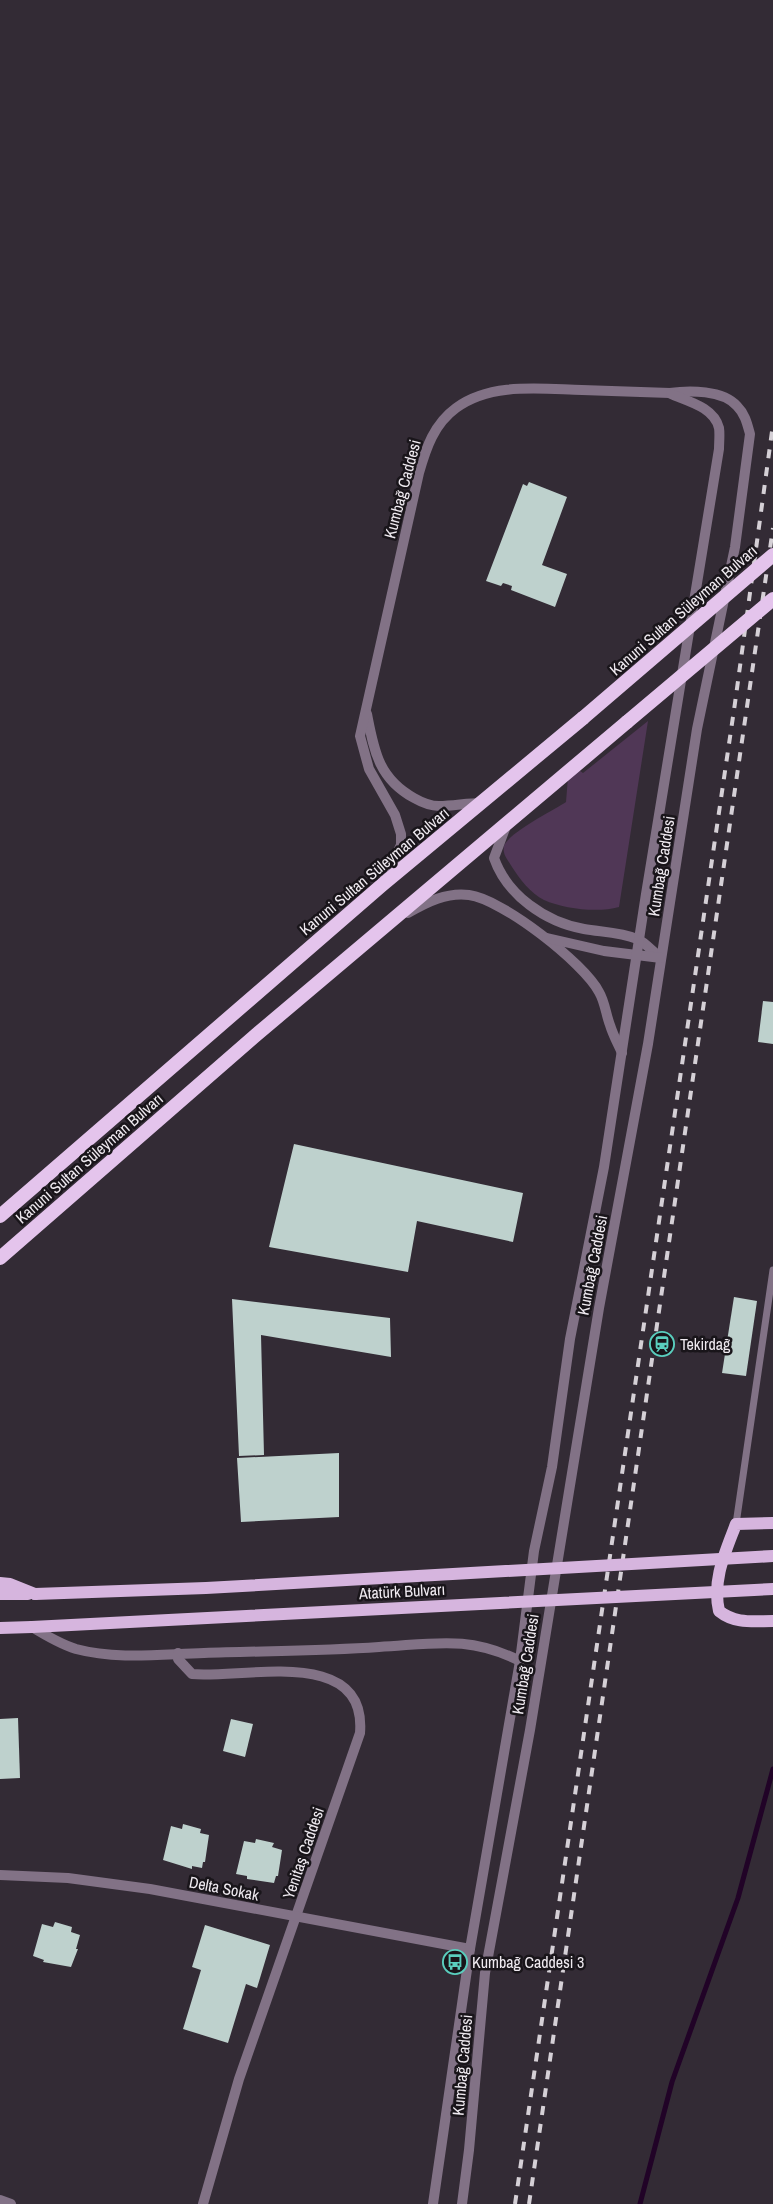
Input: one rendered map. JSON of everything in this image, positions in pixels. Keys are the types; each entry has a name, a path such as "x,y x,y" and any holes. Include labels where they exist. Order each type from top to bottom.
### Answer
{"highway":[{"name":"Kanuni Sultan Süleyman Bulvarı","path":"0,1216 382,885 483,803 773,555"},
{"name":"Kanuni Sultan Süleyman Bulvarı","path":"0,1258 389,921 773,599"}],"main road":[{"path":"773,1523 736,1524 717,1575 716,1600 719,1612 726,1618 741,1622 773,1621"},
{"name":"Atatürk Bulvarı","path":"0,1594 196,1589 773,1556"},
{"path":"0,1583 10,1584 36,1594"},
{"name":"Atatürk Bulvarı","path":"0,1628 773,1588"}],"street":[{"name":"Kumbağ Caddesi","path":"382,885 401,845 401,834 395,815 368,769 360,736 419,473 428,444 446,417 469,400 502,390 534,389 670,393 686,391 720,396 736,404 746,418 750,434 735,547 697,729 641,1082 599,1308 530,1730 485,1974 469,2150 462,2204"},
{"name":"Kumbağ Caddesi","path":"433,2204 470,1949 520,1661 534,1551 552,1467 565,1388 570,1339 604,1167 719,449 719,428 712,415 670,393"},
{"name":"Kumbağ Caddesi","path":"366,710 374,752 384,771 402,791 422,802 438,806 483,803"},
{"path":"512,817 502,831 494,858 499,873 510,887 535,910 560,922 583,929 639,939 661,958"},
{"path":"389,921 395,921 438,898 470,895 512,914 546,938 586,975 600,993 622,1054"},
{"path":"546,938 637,957 661,958"},
{"path":"32,1627 76,1649 123,1656 471,1644 498,1650 520,1661"},
{"name":"Yenitaş Caddesi","path":"178,1653 178,1658 192,1674 311,1672 331,1679 344,1688 358,1706 361,1718 360,1733 239,2079 203,2204"},
{"name":"Delta Sokak","path":"0,1875 68,1878 150,1889 470,1949"},
{"path":"0,2200 11,2204"}],"lane":[{"path":"736,1524 773,1270"}],"shaded area":[{"path":"648,721 619,907 591,910 561,906 534,894 507,859 504,846 507,841 522,828 566,802 568,777 576,768 583,773"}],"building":[{"path":"529,482 567,497 542,565 567,574 555,607 511,590 512,586 503,583 501,586 486,581 523,484 527,486"},
{"path":"763,1001 773,1002 773,1044 758,1042"},
{"path":"294,1144 523,1193 513,1242 417,1221 408,1272 269,1247"},
{"path":"734,1297 757,1301 746,1376 722,1373"},
{"path":"232,1299 390,1318 391,1357 261,1335 264,1455 239,1456"},
{"path":"339,1453 339,1517 241,1522 237,1458"},
{"path":"18,1718 20,1778 0,1779 0,1719"},
{"path":"231,1719 253,1724 245,1757 223,1751"},
{"path":"183,1824 201,1829 200,1833 209,1835 205,1862 203,1862 202,1868 192,1866 192,1869 163,1860 171,1826 182,1829"},
{"path":"256,1839 274,1843 272,1847 282,1850 278,1876 276,1876 274,1883 247,1879 247,1876 236,1874 244,1841 255,1843"},
{"path":"55,1922 72,1927 71,1932 80,1935 76,1949 78,1949 71,1967 43,1962 44,1960 33,1956 42,1924 53,1927"},
{"path":"205,1925 270,1945 257,1988 246,1984 228,2043 183,2029 201,1970 192,1967"}],"waterway":[{"path":"640,2204 672,2082 738,1898 773,1769"}],"railway":[{"path":"515,2204 735,703 773,424"},
{"path":"529,2204 773,528"}],"place":[{"name":"Tekirdağ","path":"662,1344"},
{"name":"Kumbağ Caddesi 3","path":"455,1962"}]}
